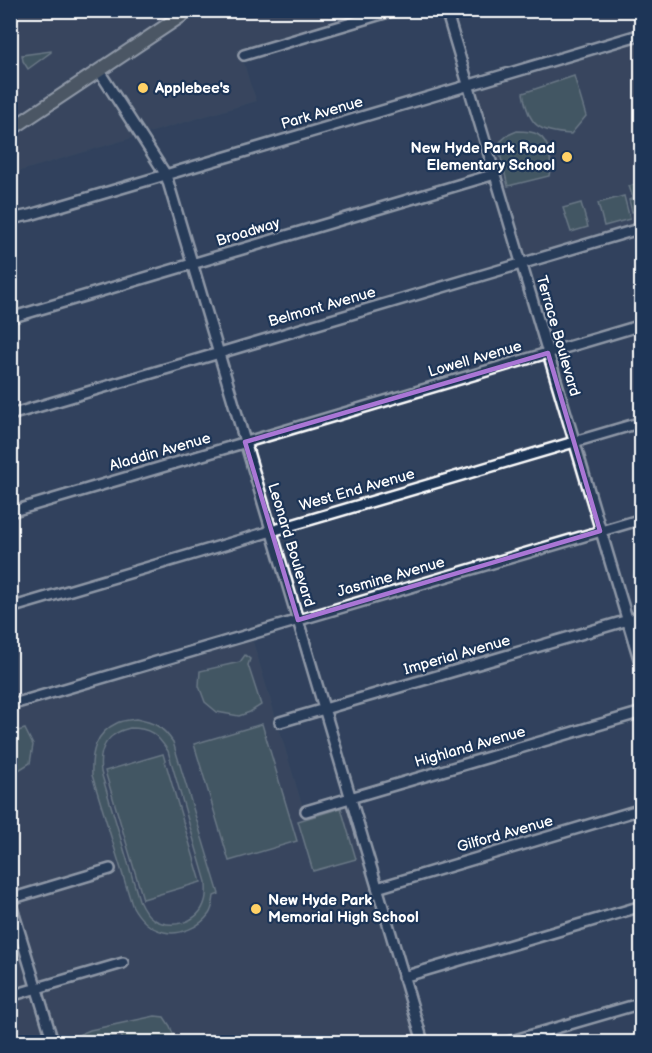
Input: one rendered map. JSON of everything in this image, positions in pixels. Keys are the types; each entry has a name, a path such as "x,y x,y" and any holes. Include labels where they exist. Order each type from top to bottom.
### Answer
{"main road":[{"path":"10,130 190,10"}],"street":[{"path":"244,55 395,10"},
{"name":"Terrace Boulevard","path":"446,10 642,669"},
{"name":"Park Avenue","path":"10,219 642,34"},
{"name":"Leonard Boulevard","path":"99,71 166,175 423,1042"},
{"name":"Broadway","path":"10,318 495,174"},
{"name":"Belmont Avenue","path":"10,415 642,228"},
{"name":"Lowell Avenue","path":"317,421 642,325"},
{"name":"Aladdin Avenue","path":"10,512 317,421"},
{"name":"West End Avenue","path":"10,608 642,422"},
{"name":"Jasmine Avenue","path":"10,705 642,519"},
{"name":"Imperial Avenue","path":"280,722 642,616"},
{"name":"Highland Avenue","path":"306,811 642,712"},
{"name":"Gilford Avenue","path":"376,888 642,809"},
{"path":"52,1042 10,900 110,868"},
{"path":"403,976 642,906"},
{"path":"10,996 123,963"},
{"path":"508,1042 642,1003"}],"highlighted area":[{"path":"548,353 600,531 298,620 245,442"}],"shaded area":[{"path":"11,11 327,11 332,26 242,55 257,101 14,173 20,200 11,203"},
{"name":"New Hyde Park Road Elementary School","path":"641,37 641,228 523,262 471,86"},
{"name":"New Hyde Park Memorial High School","path":"252,638 305,814 347,802 417,1042 11,1042 11,710"}],"green space":[{"path":"51,51 28,69 23,61 22,55"},
{"path":"574,76 586,116 571,134 550,131 537,125 528,113 523,93"},
{"path":"517,131 532,132 542,138 548,147 550,171 549,176 508,186 499,150 500,142"},
{"path":"641,183 641,209 632,212 629,200 633,198 629,186"},
{"path":"624,196 630,219 604,226 598,203"},
{"path":"581,203 588,227 571,232 563,208"},
{"path":"245,655 250,659 248,665 261,705 239,716 217,712 205,702 199,686 200,671 240,662"},
{"path":"136,719 158,726 173,742 219,894 214,896 211,910 205,919 195,926 176,933 159,931 149,926 132,905 92,775 92,759 99,738 117,723","holes":["130,728 143,729 152,733 168,751 206,882 206,896 202,909 197,915 184,922 176,924 160,922 146,913 141,905 101,772 101,756 106,743 115,734"]},
{"path":"262,724 297,841 229,861 194,744"},
{"path":"25,729 33,745 30,763 11,772 11,733"},
{"path":"163,754 201,882 143,899 105,771"},
{"path":"341,808 356,859 313,871 298,821"},
{"path":"155,1016 164,1017 176,1042 119,1042 123,1040 121,1035 86,1042 70,1042 76,1036 90,1030"}],"place":[{"name":"Applebee's","path":"143,88"},
{"name":"New Hyde Park Road Elementary School","path":"567,157"},
{"name":"New Hyde Park Memorial High School","path":"256,909"}]}
